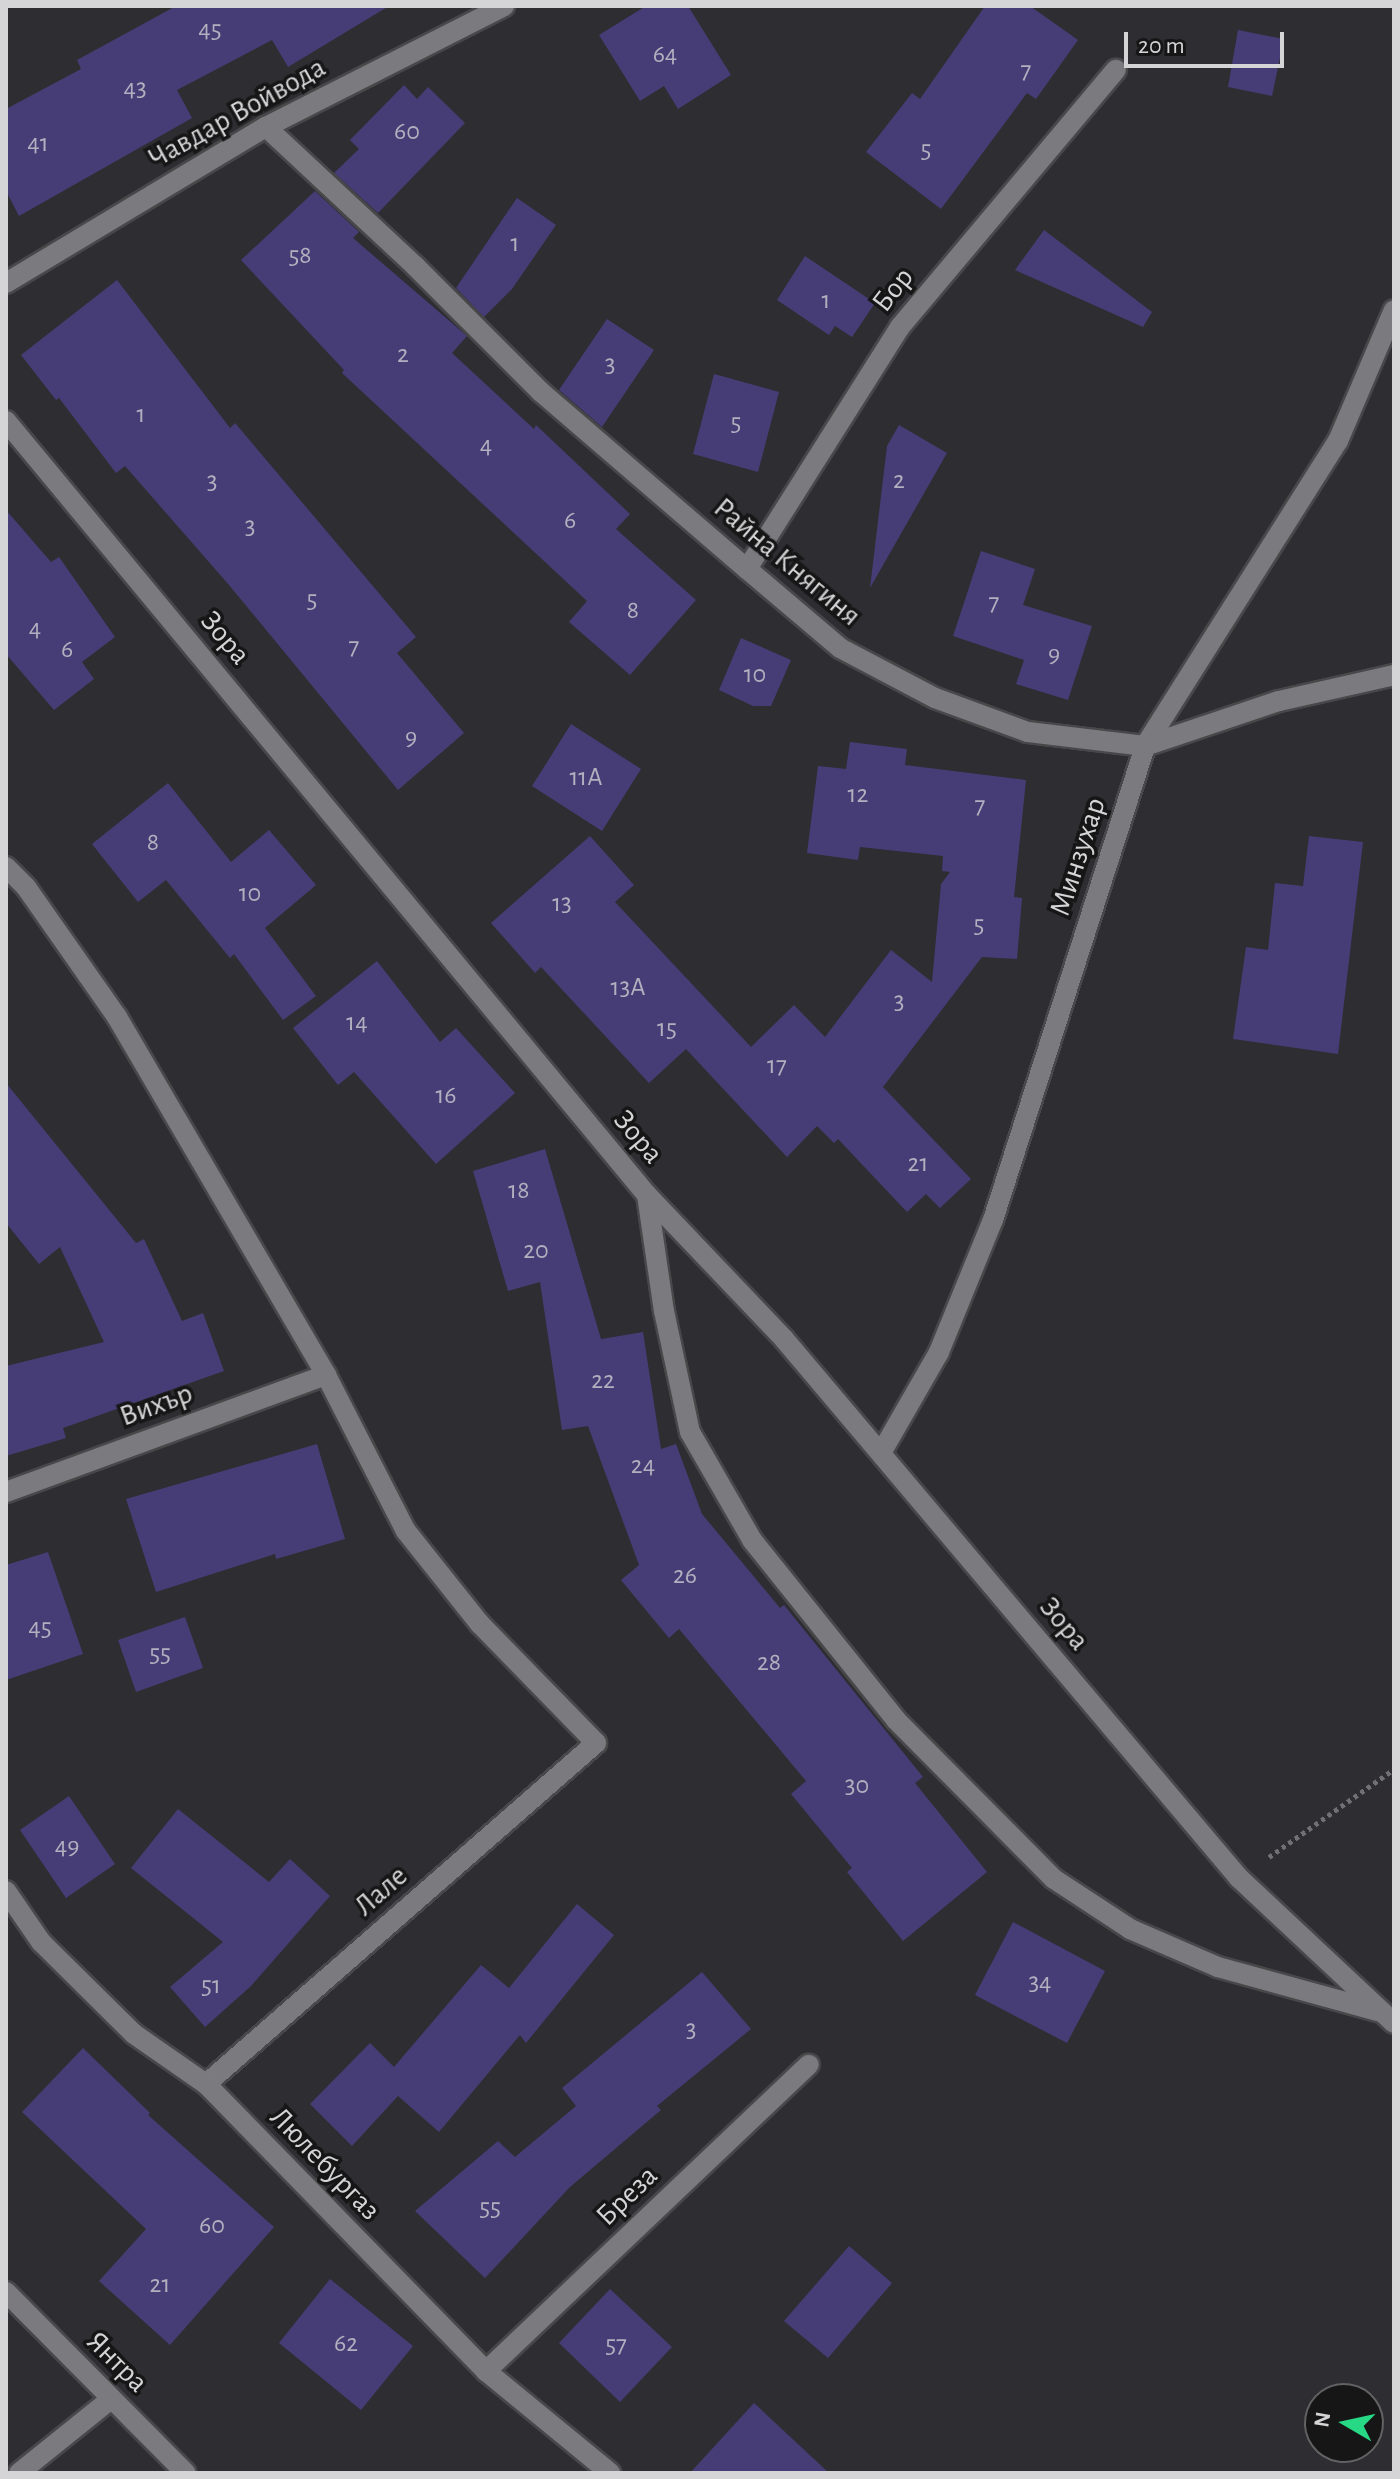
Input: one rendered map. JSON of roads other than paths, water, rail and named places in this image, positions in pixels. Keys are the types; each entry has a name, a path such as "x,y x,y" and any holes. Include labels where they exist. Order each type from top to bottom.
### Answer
{"street":[{"name":"Чавдар Войвода","path":"6,283 266,127 504,6"},
{"name":"Бор","path":"747,569 900,327 1116,70"},
{"name":"Райна Княгиня","path":"266,127 416,267 541,392 747,569 840,648 935,698 1028,732 1145,746 1279,701 1394,675"},
{"name":"Минзухар","path":"881,1453 939,1352 993,1220 1145,746 1338,441 1394,310"},
{"name":"Зора","path":"6,421 647,1195 784,1339 1239,1878 1388,2018"},
{"path":"6,867 26,887 117,1017 326,1375"},
{"path":"647,1195 664,1311 690,1432 752,1540 896,1720 1054,1879 1130,1929 1218,1967 1388,2018"},
{"name":"Вихър","path":"6,1492 326,1375"},
{"name":"Лале","path":"206,2084 596,1743 480,1624 406,1531 326,1375"},
{"name":"Люлебургаз","path":"6,1891 41,1942 134,2034 206,2084 486,2371 610,2473"},
{"name":"Бреза","path":"486,2371 809,2065"},
{"name":"Янтра","path":"6,2292 186,2473"},
{"path":"19,2473 111,2399"}]}
